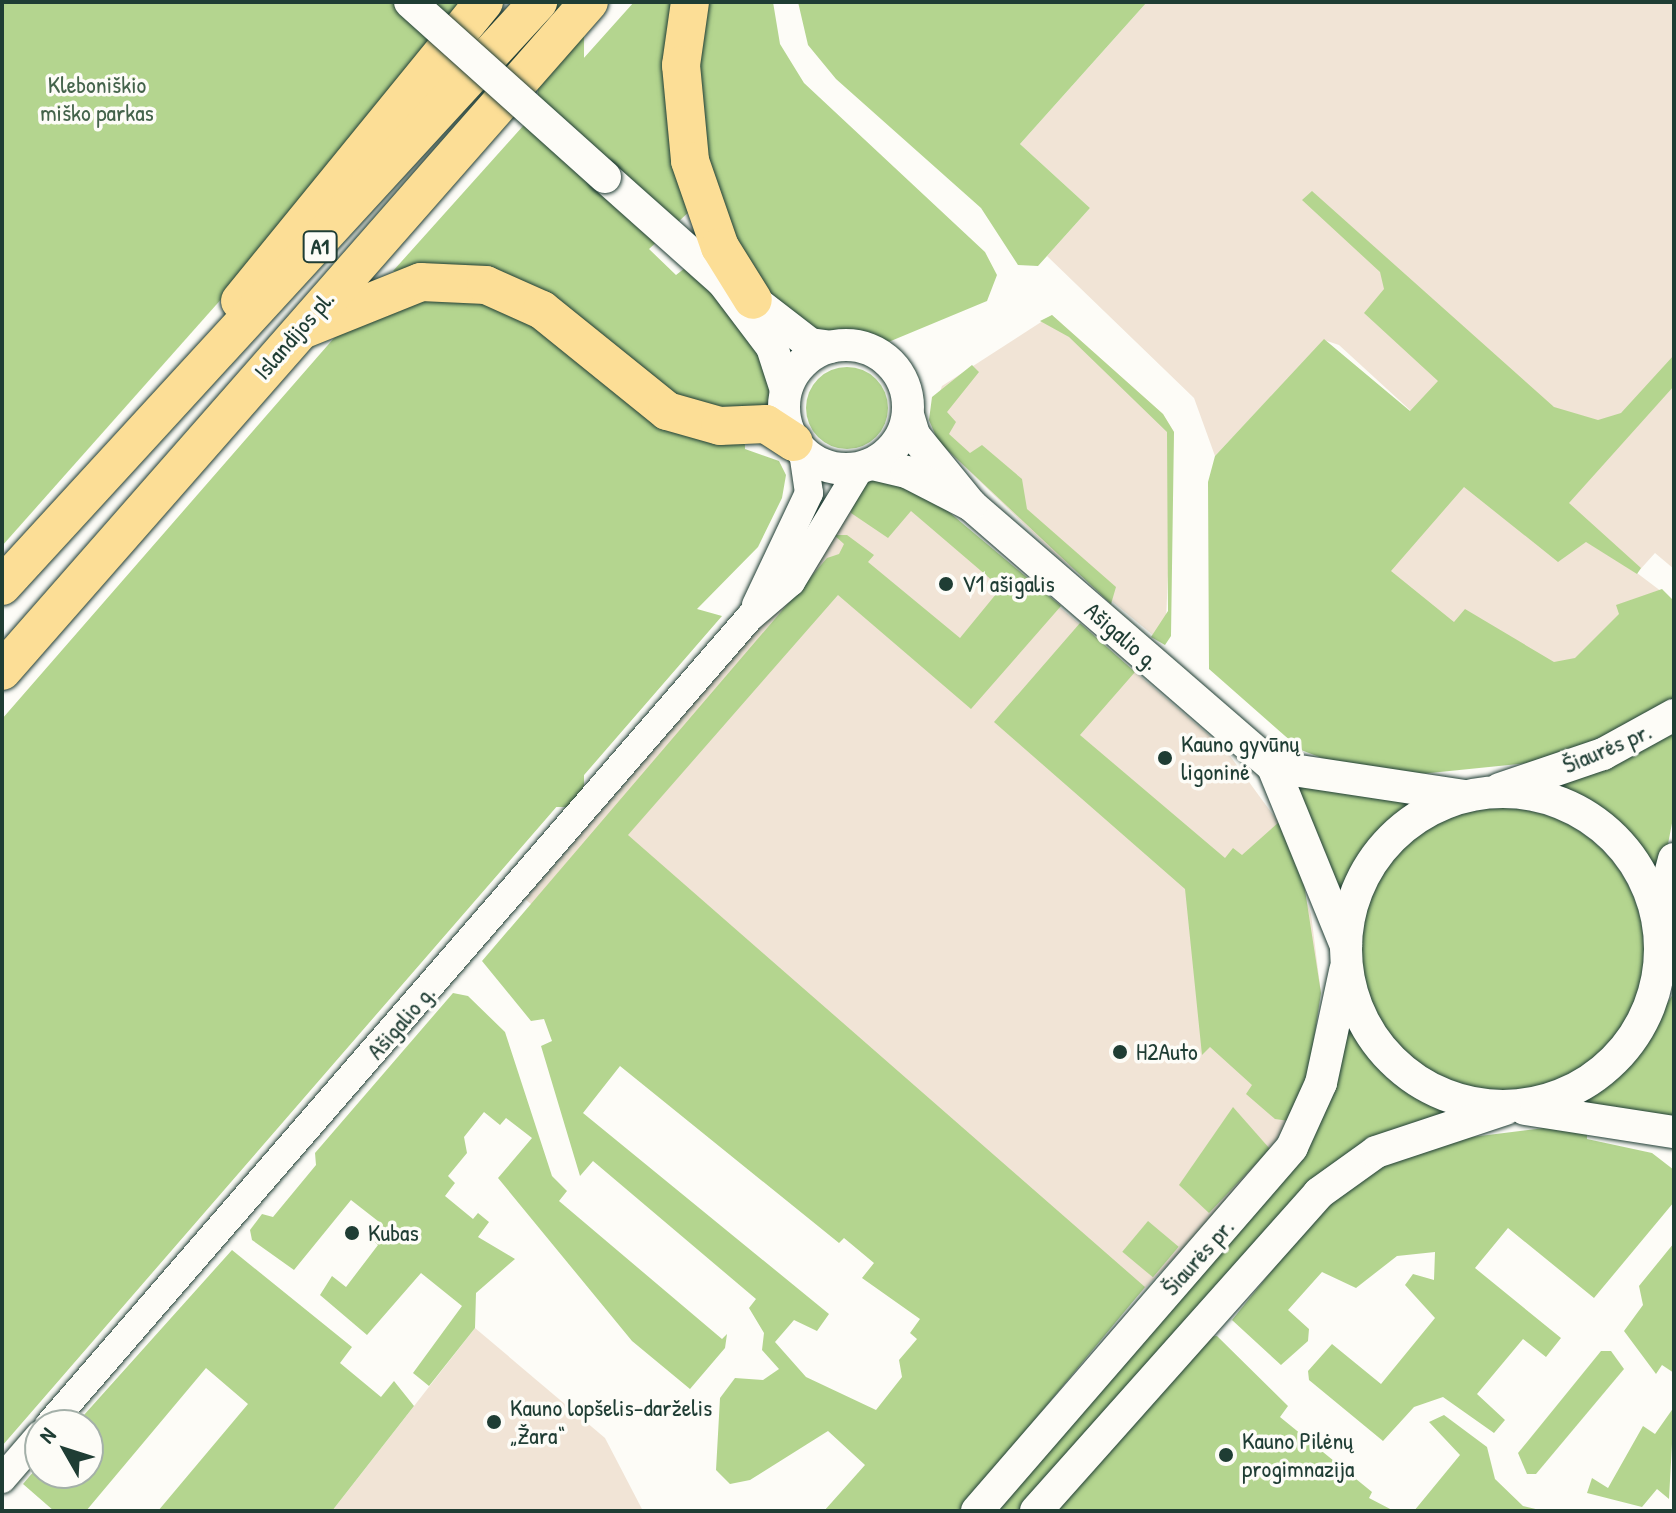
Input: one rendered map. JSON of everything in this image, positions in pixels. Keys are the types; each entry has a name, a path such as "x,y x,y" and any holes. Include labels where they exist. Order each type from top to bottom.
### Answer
{"highway":[{"path":"95,485 376,127 484,2"},
{"name":"Islandijos pl.","path":"2,586 538,2"},
{"name":"Islandijos pl.","path":"2,671 294,334 589,2"},
{"path":"690,2 681,65 690,161 738,291"},
{"path":"294,334 421,282 486,285 542,310 667,411 720,426 766,424 798,447"}],"main road":[{"path":"410,2 738,291 810,344 869,349 892,364 906,389 908,415 896,444 866,466 830,467 798,447 786,390 772,347 738,291"},
{"path":"786,390 802,363 831,347"},
{"name":"Ašigalio g.","path":"908,415 914,435 971,505 1273,767 1346,955 1360,1015 1389,1058 1432,1089 1511,1108 1674,1132"},
{"name":"Ašigalio g.","path":"866,466 907,472 971,505"},
{"name":"Šiaurės pr.","path":"977,1511 1292,1147 1321,1083 1358,888 1382,850 1414,820 1481,794 1603,754 1674,715"},
{"path":"1273,767 1481,794 1545,798 1597,824 1636,867 1664,937"},
{"path":"1664,937 1674,859"},
{"name":"Šiaurės pr.","path":"1036,1511 1319,1193 1390,1145 1511,1108 1553,1099 1615,1060 1653,998 1664,937"}],"street":[{"name":"Ašigalio g.","path":"750,617 806,503 798,447"},
{"name":"Ašigalio g.","path":"63,1409 750,617 804,563 866,466"},
{"path":"2,1479 24,1454"}],"shaded area":[{"path":"1147,2 1674,2 1674,569 1655,553 1637,573 1674,601 1674,697 1640,726 1363,574 1411,411 1339,345 1324,340 1215,456 1194,398 1047,256 1090,208 1020,144"},
{"path":"1052,315 1163,414 1174,432 1165,645 1057,556 938,441 929,420 942,386"},
{"path":"846,500 937,502 1225,749 1279,823 1311,914 1321,993 1289,1121 1253,1175 1132,1302 583,948 525,899 780,604"},
{"name":"Kauno lopšelis-darželis „Žara“","path":"475,1328 605,1438 643,1511 332,1511"}],"green space":[{"name":"Kleboniškio miško parkas","path":"2,2 485,2 2,546"},
{"path":"538,2 584,2 584,807 538,807"},
{"path":"634,2 679,2 692,209 649,249 676,275 685,268 724,304 776,379 770,409 736,414 664,396 552,301 393,271"},
{"path":"702,2 773,2 780,44 804,83 985,252 997,275 987,301 886,343 851,331 814,333 769,295 713,197 693,84"},
{"path":"798,2 1147,2 1020,144 1090,208 1038,266 1018,265 981,208 836,79 808,45"},
{"path":"1312,191 1554,407 1598,420 1621,413 1674,355 1674,386 1569,503 1641,568 1637,574 1586,542 1558,562 1464,487 1391,571 1454,622 1465,609 1554,662 1575,658 1619,614 1616,605 1662,589 1674,601 1674,697 1640,726 1528,763 1420,774 1343,766 1301,750 1209,669 1208,482 1215,456 1324,339 1410,411 1438,381 1364,313 1384,289 1380,272 1302,200"},
{"path":"415,293 508,304 745,437 745,449 779,461 786,475 782,498 758,547 697,609 722,616 34,1409 24,1409 24,1421 2,1446 2,719 334,338"},
{"path":"1052,315 1163,414 1174,432 1171,636 1165,645 1151,637 1168,611 1167,432 1069,337 1040,321"},
{"path":"972,365 979,372 947,412 956,422 949,434 970,453 982,445 1022,479 1027,509 1116,587 1111,604 938,441 929,420 932,397"},
{"path":"847,367 863,370 876,379 885,392 888,408 885,424 876,437 863,446 847,449 831,446 818,437 809,424 806,408 809,392 818,379 831,370"},
{"path":"877,476 937,502 1061,606 971,709 838,595 628,835 1145,1287 959,1511 824,1511 865,1465 828,1431 750,1480 730,1484 716,1470 720,1398 735,1378 763,1380 779,1369 762,1350 764,1333 749,1308 756,1299 593,1161 580,1176 541,1046 552,1041 544,1019 531,1021 482,961 827,558 839,554 844,544 834,535 847,535 874,555 868,562 960,638 1001,588 911,511 888,538 851,513 854,487","holes":["620,1066 839,1243 844,1238 874,1263 862,1278 920,1319 910,1333 917,1339 899,1360 902,1377 876,1410 806,1377 775,1342 794,1320 817,1331 829,1314 583,1113"]},
{"path":"1080,623 1135,672 1080,735 1225,858 1233,848 1242,855 1279,822 1302,871 1321,993 1308,1078 1289,1121 1275,1119 1246,1094 1252,1085 1210,1047 1202,1055 1185,889 994,722"},
{"path":"1674,732 1674,813 1661,880 1616,821 1550,787"},
{"path":"1289,780 1413,803 1370,838 1337,895"},
{"path":"1488,808 1516,808 1569,824 1603,849 1628,883 1642,922 1642,978 1628,1017 1603,1051 1569,1076 1543,1086 1516,1092 1488,1092 1435,1076 1401,1051 1376,1017 1366,991 1360,964 1360,936 1376,883 1401,849 1435,824 1461,814"},
{"path":"453,993 468,996 505,1032 552,1176 567,1191 559,1201 722,1339 727,1334 725,1348 690,1389 632,1341 498,1178 532,1138 506,1118 500,1125 484,1112 464,1137 467,1153 448,1176 455,1183 445,1196 473,1219 478,1213 489,1222 478,1237 515,1259 476,1293 475,1328 429,1386 413,1373 462,1306 421,1273 367,1335 320,1295 332,1276 346,1287 378,1245 373,1240 383,1225 351,1200 294,1270 252,1240 250,1230 262,1214 273,1217 316,1165 315,1153"},
{"path":"1673,994 1674,1125 1569,1111 1625,1071"},
{"path":"1346,1022 1386,1077 1450,1112 1364,1145 1021,1511 993,1511 1283,1178"},
{"path":"1233,1107 1270,1149 1209,1213 1179,1185"},
{"path":"1569,1125 1587,1127 1587,1139 1652,1153 1674,1170 1674,1202 1594,1298 1508,1228 1475,1268 1561,1338 1546,1357 1523,1339 1477,1394 1505,1420 1494,1433 1443,1397 1414,1407 1383,1441 1309,1380 1308,1371 1332,1344 1381,1384 1435,1318 1405,1285 1413,1274 1434,1280 1435,1252 1397,1256 1356,1288 1322,1272 1288,1310 1309,1329 1308,1341 1281,1365 1232,1320 1321,1210 1364,1173 1440,1141"},
{"path":"1148,1221 1179,1247 1153,1277 1122,1252"},
{"path":"1674,1243 1674,1373 1662,1365 1656,1374 1624,1331 1643,1305 1639,1286"},
{"path":"232,1250 352,1347 340,1363 381,1397 394,1381 414,1406 332,1511 158,1511 248,1404 206,1368 86,1511 54,1511 29,1489 104,1489 104,1409 89,1409"},
{"path":"1217,1336 1288,1406 1280,1417 1372,1492 1369,1498 1394,1511 1051,1511 1205,1337"},
{"path":"1601,1351 1611,1351 1624,1369 1536,1474 1527,1474 1518,1453"},
{"path":"1674,1407 1669,1499 1657,1489 1642,1507 1587,1493 1592,1478 1608,1488 1643,1426 1655,1434"},
{"path":"1444,1415 1487,1447 1495,1479 1523,1506 1544,1511 1414,1511 1460,1455 1429,1422"}],"place":[{"name":"V1 ašigalis","path":"946,584"},
{"name":"Kauno gyvūnų ligoninė","path":"1165,758"},
{"name":"H2Auto","path":"1120,1052"},
{"name":"Kubas","path":"352,1233"},
{"name":"Kauno lopšelis-darželis „Žara“","path":"494,1422"},
{"name":"Kauno Pilėnų progimnazija","path":"1226,1455"}]}
